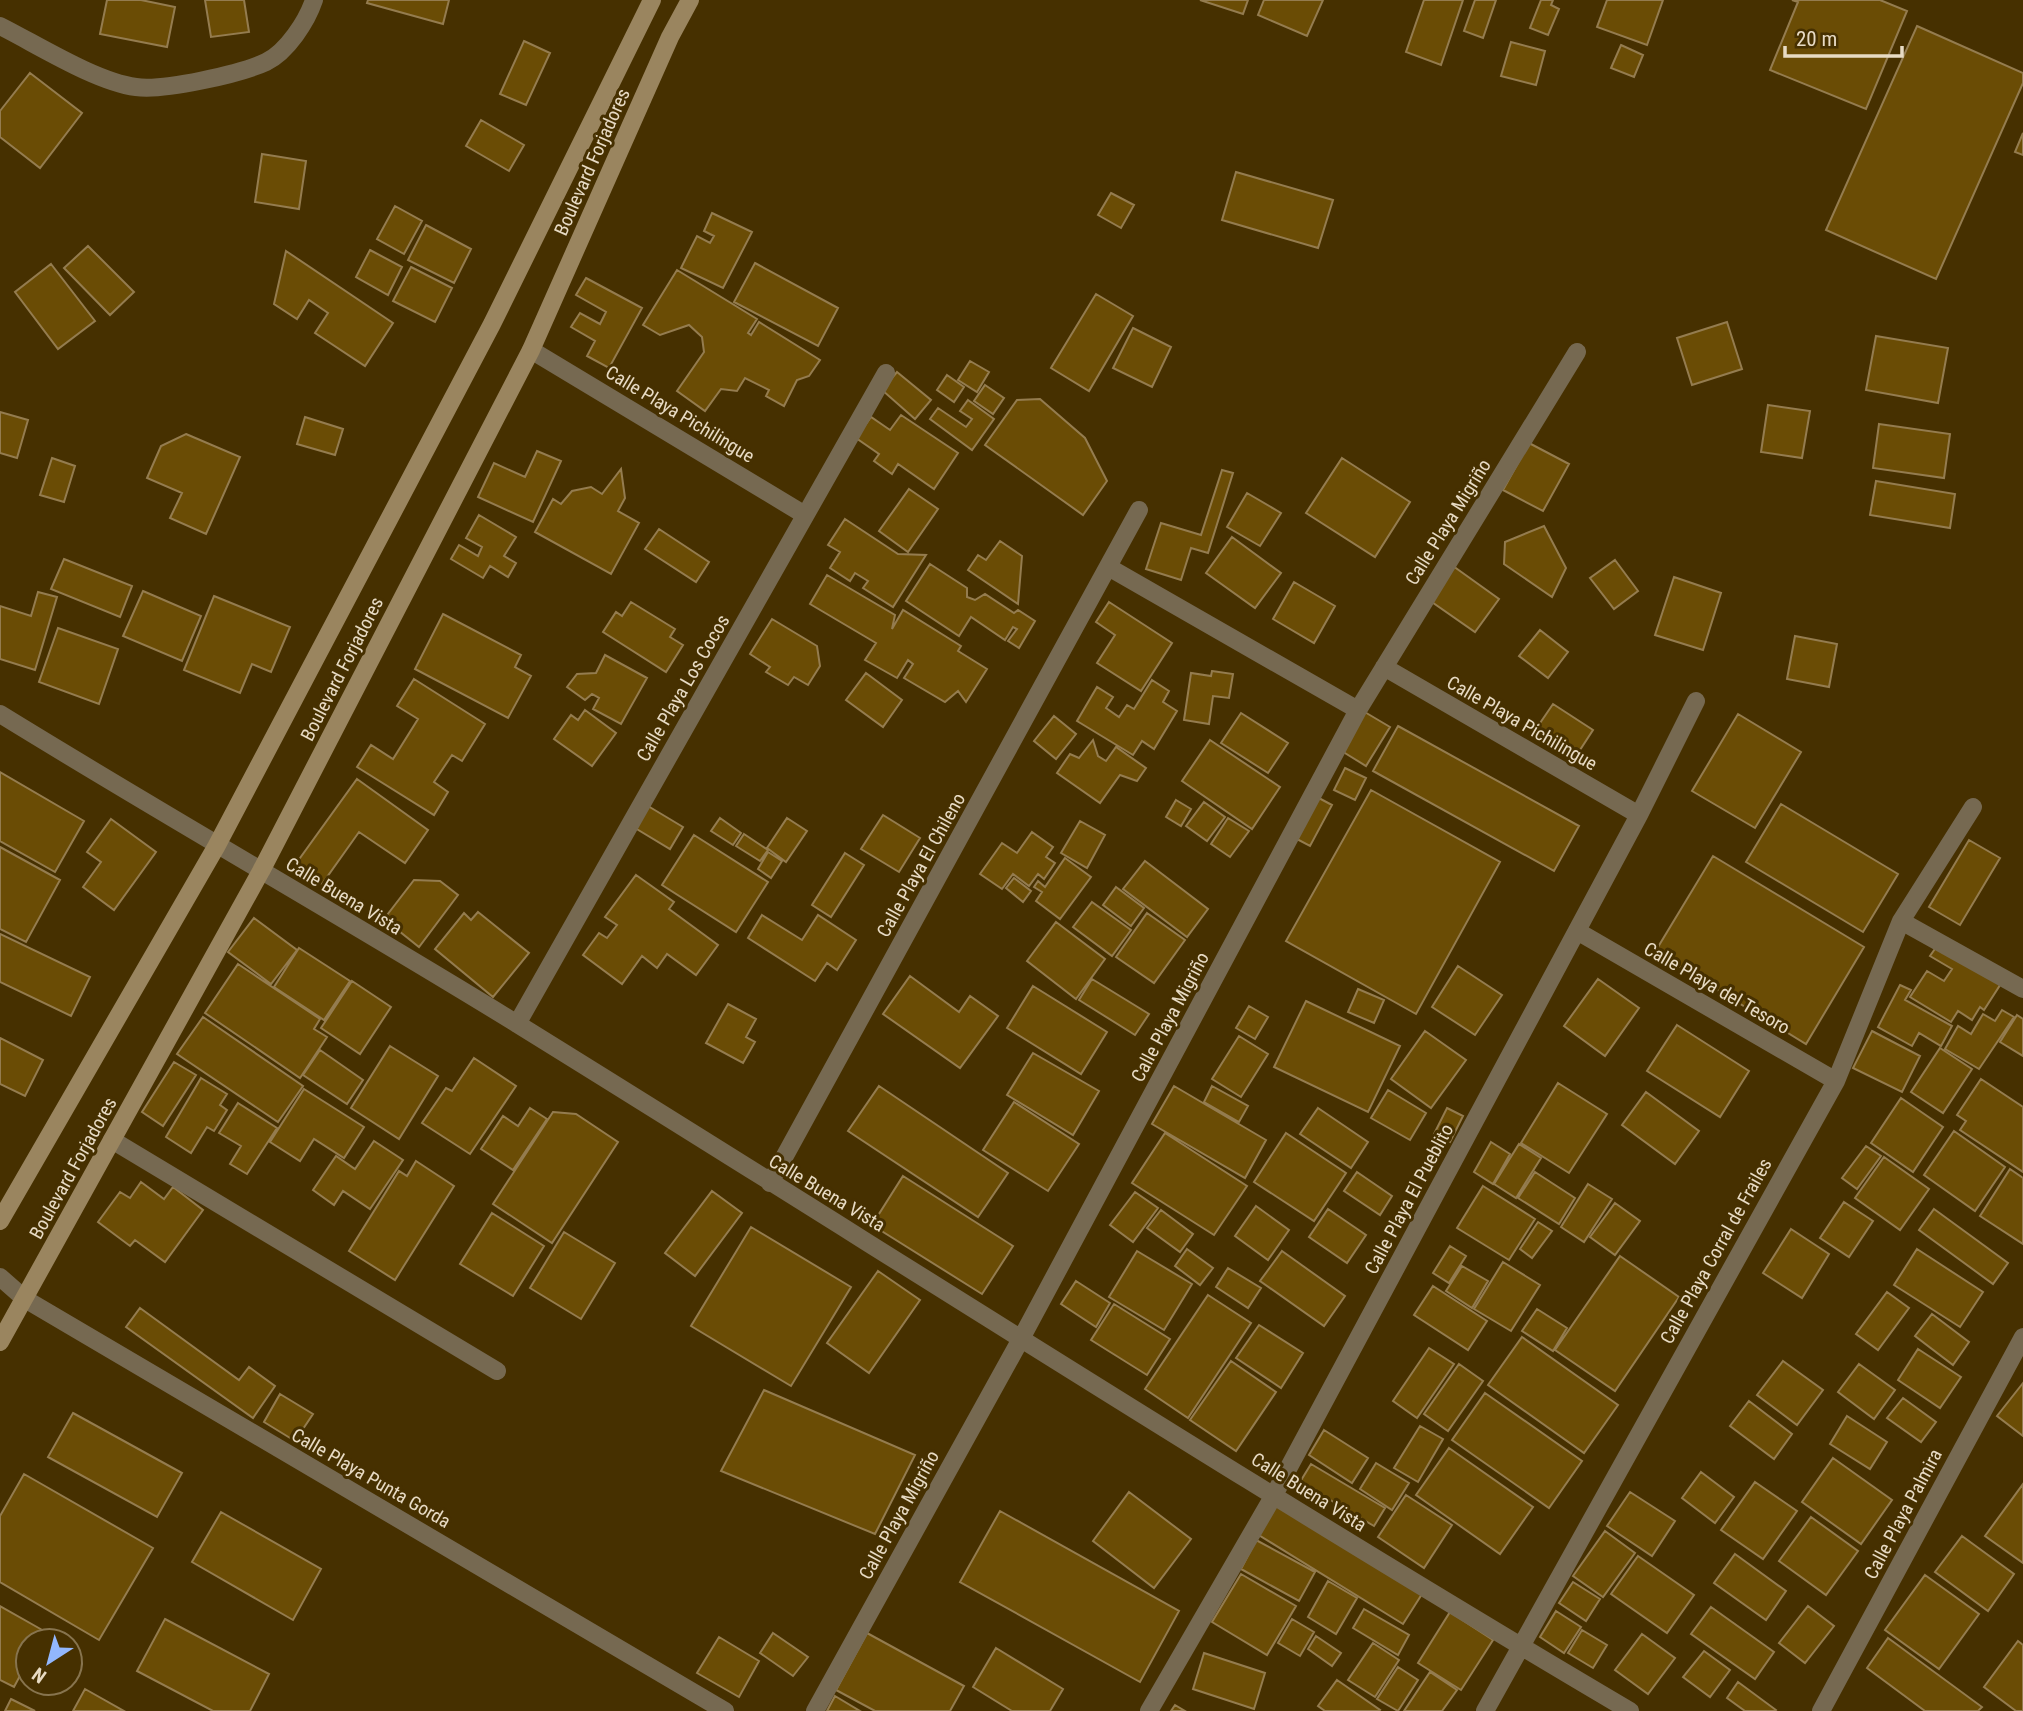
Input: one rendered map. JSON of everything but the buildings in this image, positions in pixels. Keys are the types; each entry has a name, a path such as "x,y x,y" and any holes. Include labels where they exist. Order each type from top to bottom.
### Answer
{"main road":[{"name":"Boulevard Forjadores","path":"0,1221 216,847 492,324 652,0"},
{"name":"Boulevard Forjadores","path":"0,1342 261,871 531,350 670,37 690,0"}],"street":[{"path":"0,26 110,80 135,87 167,89 267,62 307,19 314,0"},
{"name":"Calle Playa Pichilingue","path":"531,350 805,515"},
{"name":"Calle Playa Migriño","path":"815,1711 1022,1337 1359,710 1577,352"},
{"name":"Calle Playa Los Cocos","path":"517,1024 886,373"},
{"name":"Calle Playa El Chileno","path":"770,1184 1110,568 1139,510"},
{"path":"1110,568 1359,710"},
{"name":"Calle Playa Pichilingue","path":"1384,667 1639,815"},
{"name":"Calle Playa El Pueblito","path":"1149,1711 1274,1495 1577,932 1696,701"},
{"name":"Calle Buena Vista","path":"0,714 216,847 261,871 517,1024 770,1184 1630,1711"},
{"name":"Calle Playa Corral de Frailes","path":"1485,1711 1836,1081 1901,921 1973,807"},
{"path":"1901,921 2023,989"},
{"name":"Calle Playa del Tesoro","path":"1577,932 1836,1081"},
{"path":"112,1140 497,1371"},
{"name":"Calle Playa Punta Gorda","path":"0,1277 25,1299 725,1711"},
{"name":"Calle Playa Palmira","path":"1821,1711 2023,1337"}]}
